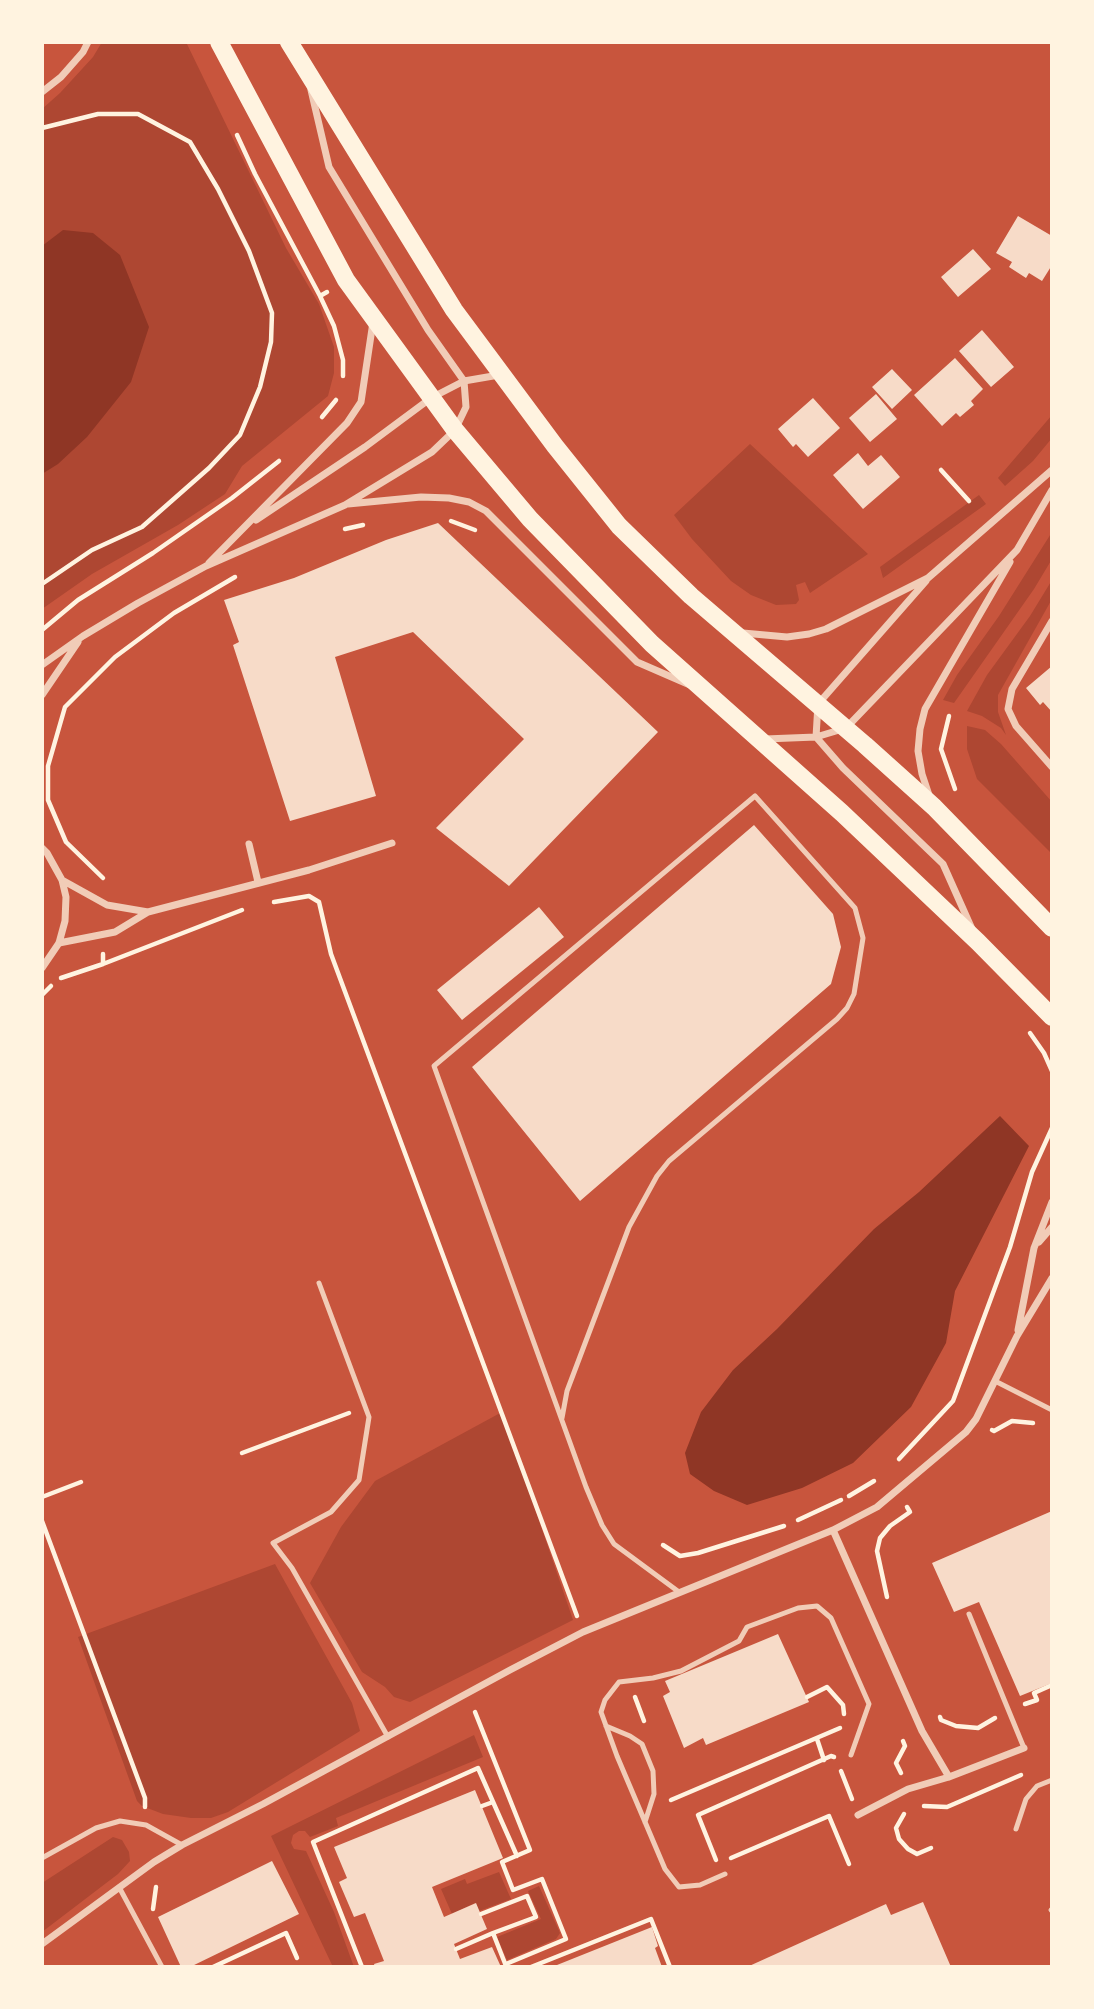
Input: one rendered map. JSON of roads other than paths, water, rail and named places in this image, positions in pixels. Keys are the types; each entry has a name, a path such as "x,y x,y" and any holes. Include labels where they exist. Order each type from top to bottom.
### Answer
{"main road":[{"path":"219,42 346,280 455,430 530,519 652,643 761,740 978,942 1052,1017"},
{"path":"289,42 454,310 501,375 619,526 691,596 934,807 1052,928"}],"street":[{"path":"42,92 61,77 83,52 88,42"},
{"path":"42,665 83,636 206,566 345,505 432,452 455,430 466,407 464,382 428,330 329,167 308,75"},
{"path":"206,566 347,423 361,402 373,318"},
{"path":"244,528 365,447 431,398 464,382 501,375"},
{"path":"978,942 943,864 842,768 816,737 818,704 928,578 1052,470"},
{"path":"934,807 922,774 918,751 925,709 1052,490"},
{"path":"345,505 421,497 469,502 486,511 637,662 709,694"},
{"path":"761,740 816,737 846,729 1017,550"},
{"path":"735,632 759,637 809,634 826,629 928,578"},
{"path":"1052,621 1012,689 1007,709 1016,726 1052,767"},
{"path":"42,695 83,636"},
{"path":"249,844 258,882"},
{"path":"58,943 115,932 148,912 309,870 392,844"},
{"path":"42,848 62,880 66,897 65,920 58,943 42,968"},
{"path":"62,880 107,905 148,912"},
{"path":"1017,1336 1034,1248 1052,1202"},
{"path":"1034,1248 1052,1227"},
{"path":"42,1944 119,1887 182,1846 583,1632 834,1530 877,1507 966,1432 976,1419 1017,1336 1052,1278"},
{"path":"834,1530 922,1731 949,1777"},
{"path":"858,1815 908,1789 949,1777 1024,1748"}],"lane":[{"path":"562,1418 567,1391 629,1227 657,1176 669,1161 837,1019 854,994 863,938 855,908 755,796 434,1066 562,1418 602,1525 614,1544 680,1592"},
{"path":"319,1283 369,1416 359,1480 331,1513 273,1543 292,1568 388,1737"},
{"path":"995,1381 1052,1410"},
{"path":"725,1874 700,1885 679,1887 665,1869 601,1712 605,1700 619,1682 681,1671 739,1641 747,1627 798,1608 817,1606 831,1618 869,1704 851,1755"},
{"path":"969,1614 1024,1748"},
{"path":"606,1726 642,1744 653,1771 654,1794 645,1822"},
{"path":"1016,1829 1026,1799 1037,1786 1052,1780"},
{"path":"42,1858 96,1828 120,1821 146,1825 182,1846"},
{"path":"119,1887 162,1967"}]}
